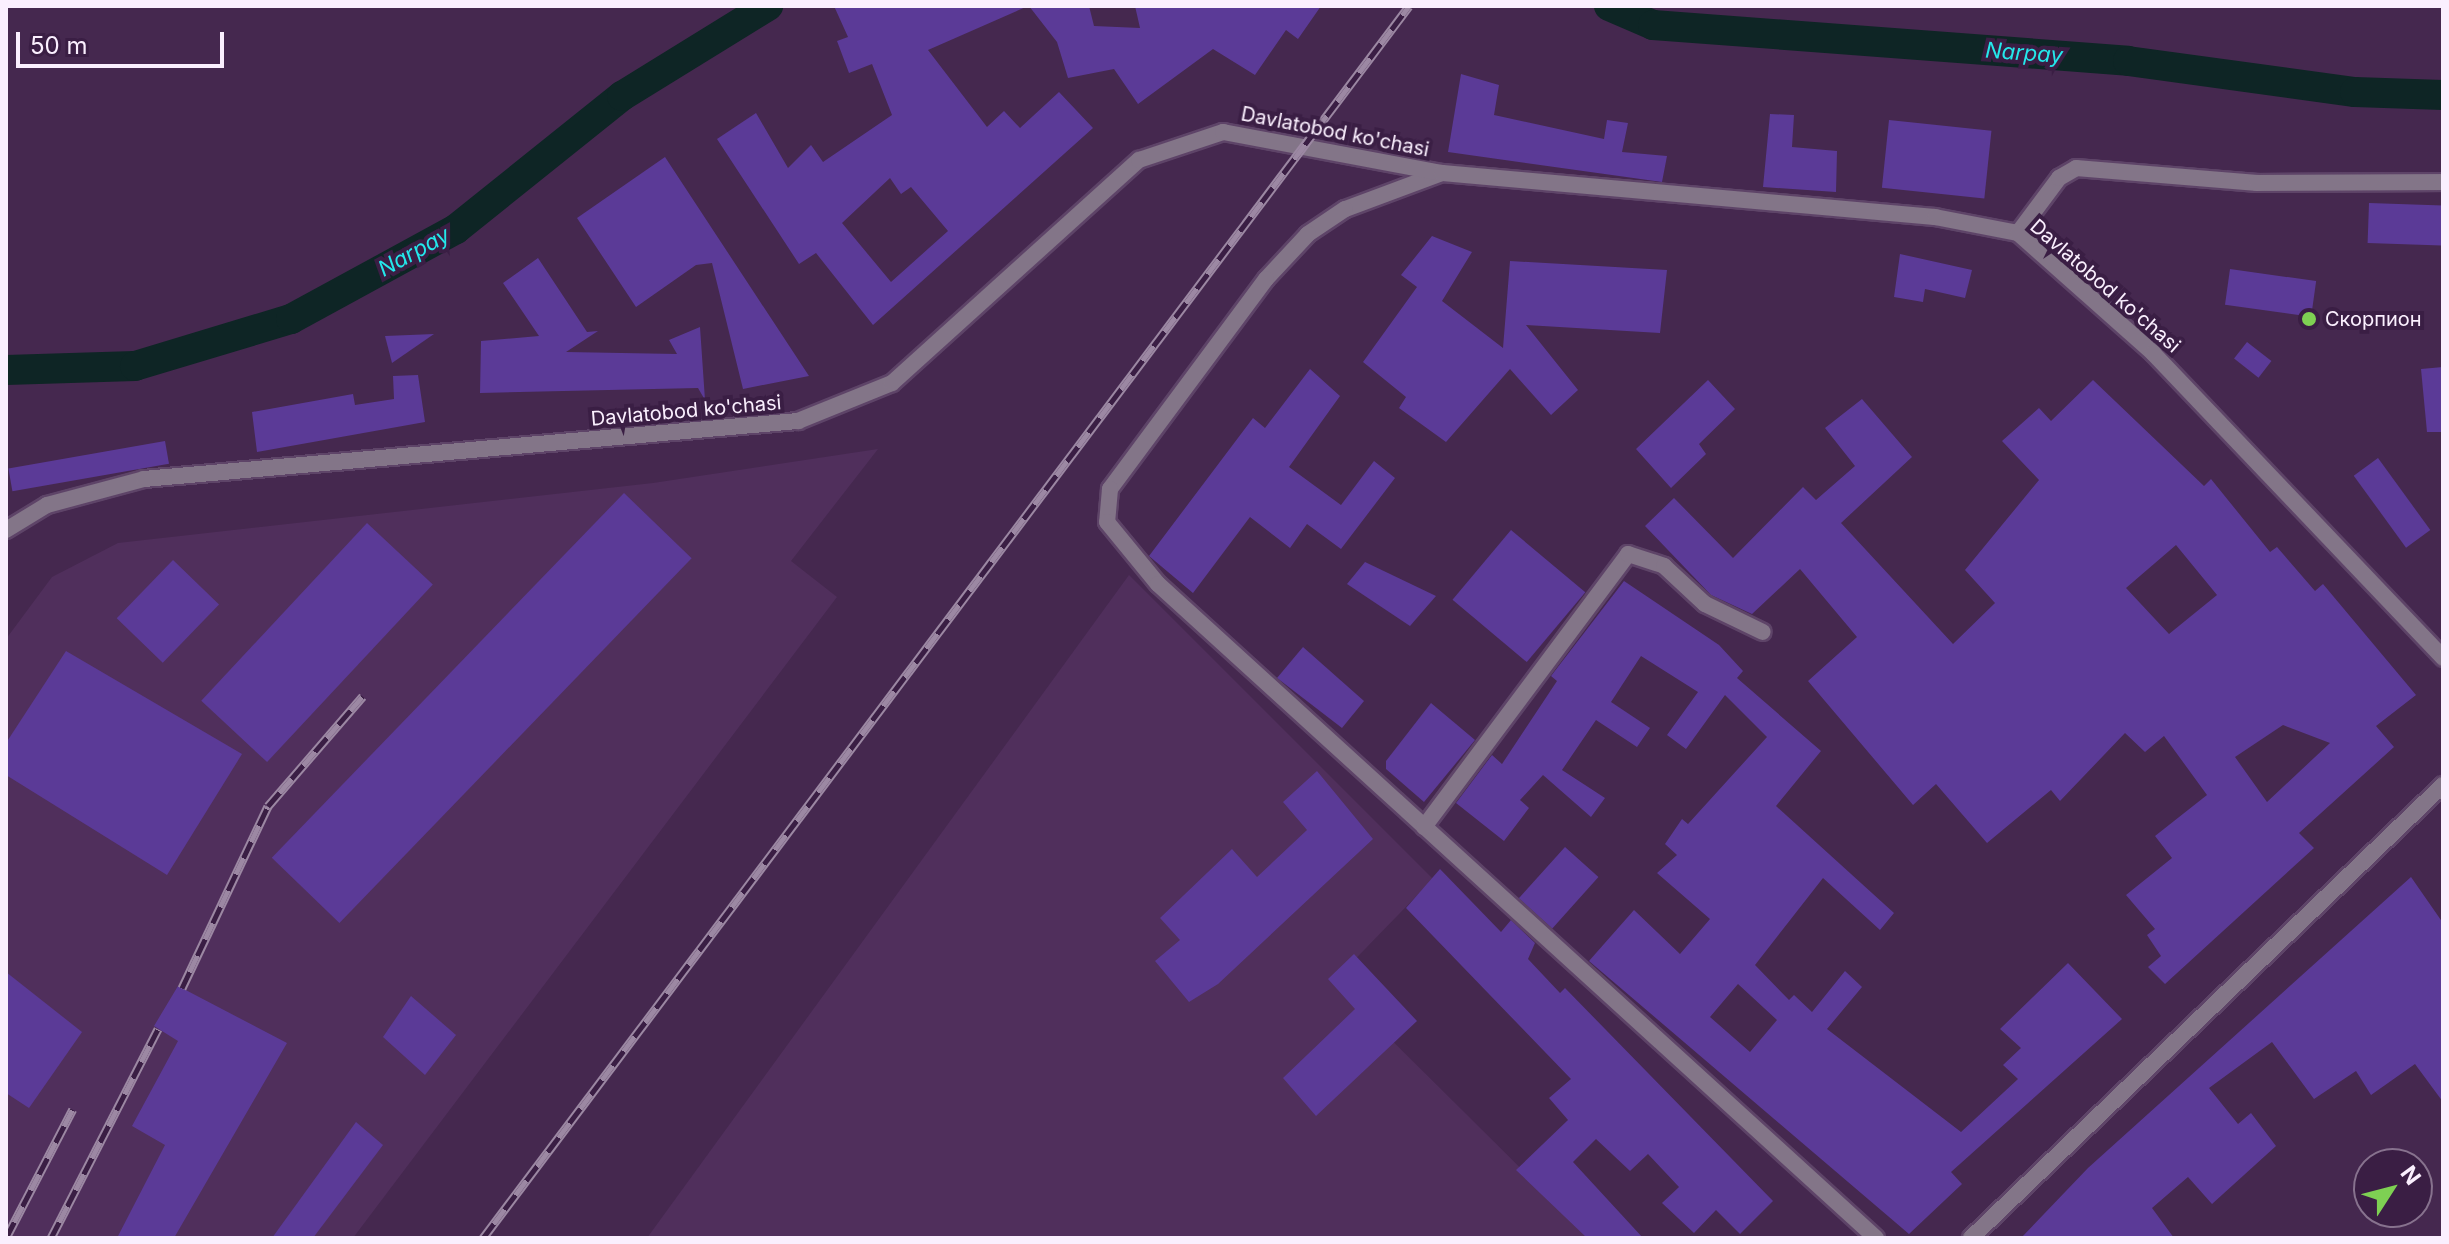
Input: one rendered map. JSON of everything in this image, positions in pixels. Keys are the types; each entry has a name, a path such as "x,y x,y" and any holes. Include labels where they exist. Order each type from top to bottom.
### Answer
{"street":[{"name":"Davlatobod ko'chasi","path":"6,530 47,505 144,479 798,421 892,383 1139,160 1223,132 1442,173 1935,217 2018,233 2176,375 2443,658"},
{"path":"2018,233 2059,178 2076,168 2257,183 2443,182"},
{"path":"1442,173 1345,209 1308,234 1266,279 1110,489 1107,522 1158,584 1876,1238"},
{"path":"1424,827 1628,554 1664,566 1705,604 1763,632"},
{"path":"1971,1238 2443,785"}],"shaded area":[{"path":"878,449 791,561 837,597 353,1238 6,1238 6,639 52,577 118,543 653,483"},
{"path":"1129,575 1433,879 1333,982 1591,1238 647,1238"}],"building":[{"path":"834,6 1028,6 928,50 987,127 1004,111 1020,128 1059,92 1093,128 873,325 816,253 799,264 717,139 756,113 788,168 811,145 823,162 892,115 872,64 849,73 837,41 848,37","holes":["890,178 901,194 911,187 948,231 891,282 842,223"]},
{"path":"1029,6 1089,6 1094,26 1140,28 1135,6 1321,6 1298,39 1286,30 1255,75 1213,49 1138,104 1114,69 1068,78 1057,42"},
{"path":"1461,74 1499,85 1494,115 1604,139 1607,120 1628,123 1622,152 1667,156 1662,182 1448,152"},
{"path":"1770,114 1794,115 1792,147 1837,151 1836,192 1763,187"},
{"path":"1889,120 1991,131 1984,198 1882,188"},
{"path":"665,157 809,376 743,389 712,263 696,265 636,307 577,218"},
{"path":"2369,203 2443,206 2442,246 2368,243"},
{"path":"1432,236 1472,252 1442,301 1503,348 1510,261 1667,270 1660,333 1526,325 1578,390 1551,415 1510,369 1446,442 1399,408 1406,397 1363,362 1417,287 1401,275"},
{"path":"1900,254 1972,270 1965,298 1925,289 1923,302 1894,297"},
{"path":"538,258 587,332 598,331 566,352 677,354 669,340 700,327 705,400 698,388 480,393 481,341 539,336 503,283"},
{"path":"2230,269 2316,281 2311,317 2225,305"},
{"path":"434,334 392,363 385,336"},
{"path":"2247,342 2271,361 2258,378 2234,359"},
{"path":"2443,367 2443,432 2427,432 2421,369"},
{"path":"1310,369 1340,396 1289,467 1341,505 1374,461 1395,478 1341,549 1307,524 1290,548 1250,517 1193,593 1149,556 1253,418 1265,428"},
{"path":"418,375 425,422 257,452 252,412 353,394 355,405 394,399 393,376"},
{"path":"1708,380 1735,409 1699,444 1706,454 1671,488 1636,449"},
{"path":"2093,380 2204,486 2211,479 2270,552 2277,547 2315,591 2323,584 2416,695 2376,726 2394,747 2299,833 2314,848 2165,984 2148,967 2161,956 2147,935 2155,929 2126,895 2172,858 2155,836 2207,795 2164,736 2145,752 2125,733 2060,801 2051,790 1987,843 1936,784 1913,805 1808,681 1857,637 1800,569 1752,614 1711,595 1645,526 1674,498 1733,558 1803,487 1816,500 1855,466 1825,428 1862,399 1912,457 1841,523 1953,644 1995,603 1965,570 2039,480 2002,441 2039,408 2051,421","holes":["2176,545 2217,595 2169,634 2126,588","2283,725 2330,743 2267,802 2235,757"]},
{"path":"165,441 169,464 12,491 8,469"},
{"path":"2378,458 2430,530 2406,548 2354,476"},
{"path":"624,493 692,558 339,923 272,858"},
{"path":"367,523 433,584 267,762 201,701"},
{"path":"1511,530 1585,592 1527,662 1453,600"},
{"path":"173,560 219,604 163,663 117,618"},
{"path":"1365,562 1436,596 1410,626 1347,584"},
{"path":"1624,581 1719,645 1743,671 1737,678 1821,751 1776,806 1894,913 1880,930 1823,878 1755,965 1789,1000 1794,995 1812,1012 1845,971 1862,987 1827,1029 1961,1132 2018,1079 2003,1065 2021,1048 2000,1029 2068,963 2122,1019 1951,1172 1962,1184 1909,1234 1589,961 1634,910 1680,954 1710,919 1657,873 1677,855 1665,844 1682,819 1688,824 1767,737 1725,695 1686,749 1667,735 1698,692 1641,656 1611,702 1650,728 1637,747 1596,720 1562,770 1605,798 1591,817 1543,775 1520,800 1529,808 1504,841 1456,803 1492,755 1502,764 1557,681 1551,676","holes":["1738,984 1777,1020 1750,1052 1710,1017"]},
{"path":"1303,647 1364,701 1342,728 1277,678"},
{"path":"66,651 242,754 167,875 6,775 6,743"},
{"path":"1431,703 1475,740 1424,802 1386,769 1386,761"},
{"path":"1317,771 1373,839 1218,984 1189,1002 1155,961 1180,940 1160,918 1232,849 1257,877 1307,830 1283,802"},
{"path":"1565,847 1598,877 1552,928 1519,898"},
{"path":"1440,869 1501,932 1511,920 1535,943 1528,959 1560,993 1565,988 1773,1201 1740,1234 1716,1210 1694,1233 1662,1203 1679,1187 1648,1154 1630,1171 1596,1139 1573,1162 1643,1238 1587,1238 1516,1170 1568,1120 1549,1098 1571,1079 1406,908"},
{"path":"2411,877 2443,923 2443,1102 2415,1064 2371,1095 2356,1071 2314,1099 2272,1042 2209,1088 2238,1124 2251,1113 2276,1146 2212,1204 2188,1177 2152,1208 2174,1238 2021,1238 2088,1168"},
{"path":"1354,954 1417,1021 1316,1116 1283,1078 1355,1009 1328,979"},
{"path":"6,972 82,1032 29,1108 6,1093"},
{"path":"178,986 287,1043 174,1238 117,1238 165,1145 132,1126 178,1041 154,1026"},
{"path":"411,996 456,1035 425,1075 383,1037"},
{"path":"356,1122 383,1145 313,1238 272,1238"}],"waterway":[{"name":"Narpay","path":"6,370 135,366 291,319 456,229 622,96 768,6"},
{"name":"Narpay","path":"1609,6 1653,25 2128,61 2355,92 2443,95"}],"railway":[{"path":"483,1238 1409,6"},
{"path":"182,988 268,806 363,696"},
{"path":"51,1238 158,1029"},
{"path":"6,1238 73,1109"}],"place":[{"name":"Скорпион","path":"2309,319"}]}
